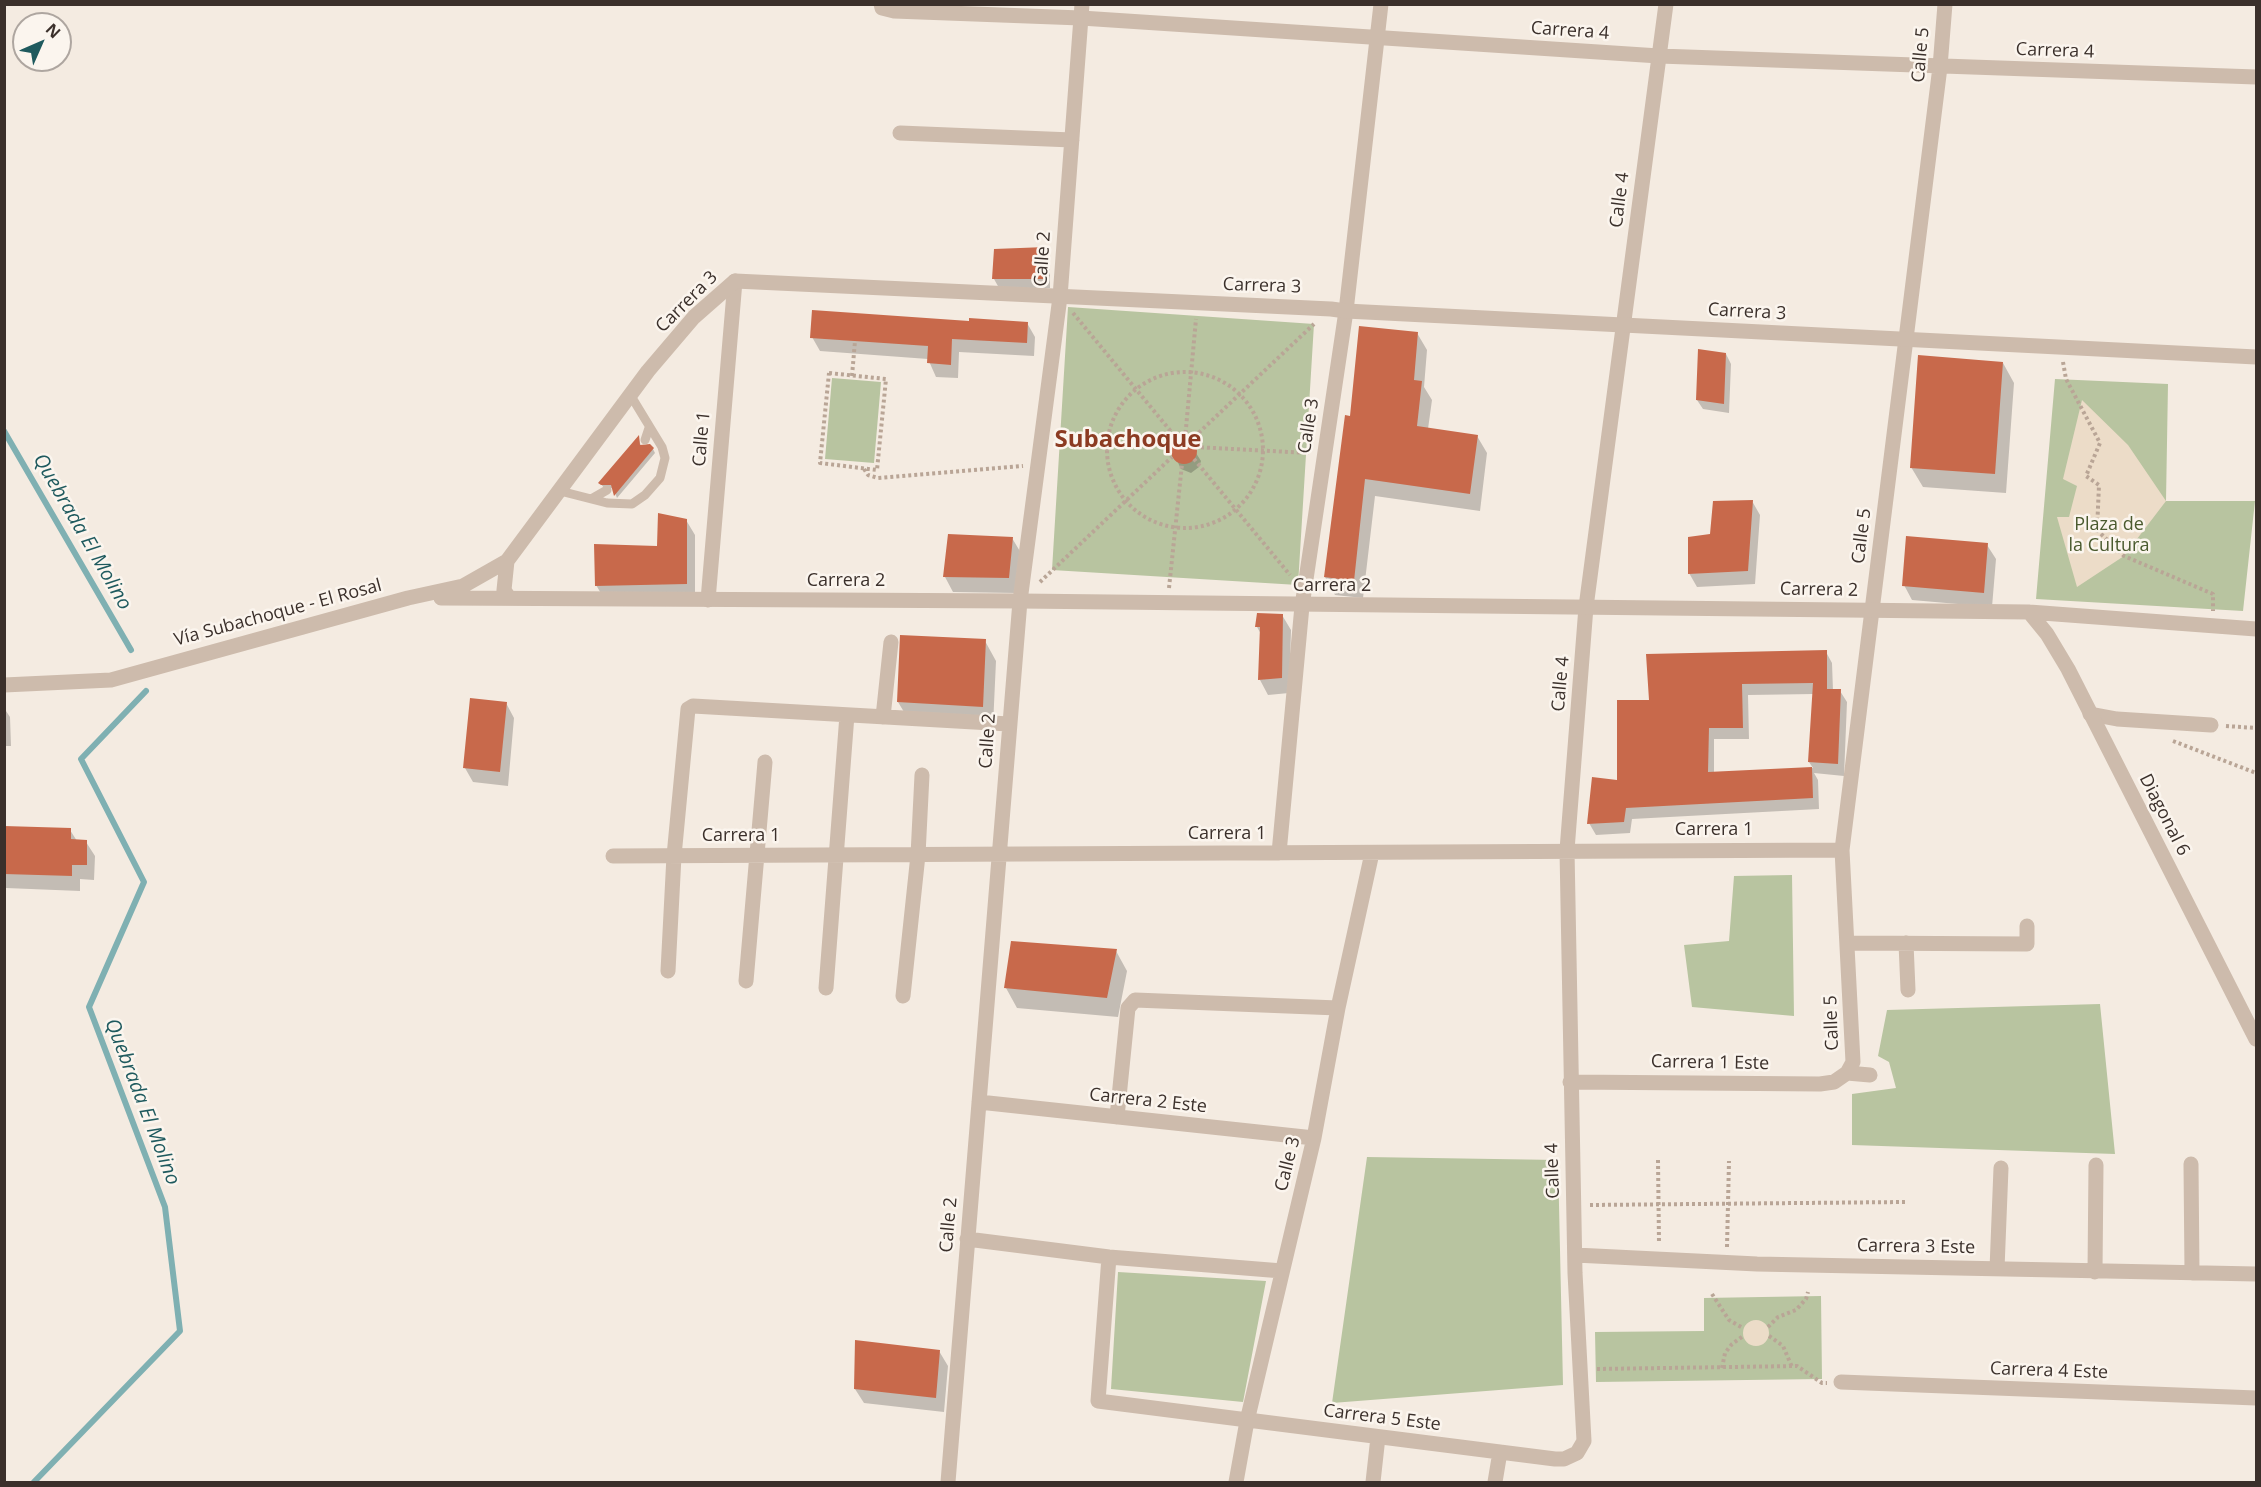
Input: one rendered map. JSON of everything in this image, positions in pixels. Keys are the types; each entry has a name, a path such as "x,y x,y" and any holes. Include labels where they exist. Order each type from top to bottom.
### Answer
{"street":[{"name":"Calle 3","path":"1279,853 1303,599 1325,454 1339,310 1381,4"},
{"name":"Calle 4","path":"1585,1370 1575,1255 1567,850 1587,607 1666,4"},
{"name":"Calle 5","path":"1847,1073 1853,1062 1853,1045 1842,850 1940,67 1945,4"},
{"name":"Carrera 4","path":"882,6 894,11 1081,11 1375,37 1659,56 2256,77"},
{"name":"Calle 2","path":"948,1482 1020,600 1060,297 1081,11"},
{"path":"900,134 1072,140"},
{"name":"Carrera 3","path":"408,598 463,586 507,561 631,396 694,317 735,281 2256,357"},
{"name":"Calle 1","path":"708,600 735,281"},
{"path":"507,561 504,590 509,598"},
{"name":"Carrera 2","path":"408,598 1020,600 1168,603 1303,599 1587,607 2029,612 2256,629"},
{"name":"Vía Subachoque - El Rosal","path":"4,685 111,680 408,598"},
{"name":"Diagonal 6","path":"2029,612 2047,634 2090,714 2256,1039"},
{"path":"883,717 891,642"},
{"path":"668,971 674,856 688,709 693,706 1009,724"},
{"path":"2090,714 2117,719 2211,725"},
{"path":"826,988 847,715"},
{"path":"746,981 765,762"},
{"path":"903,996 918,855 922,775"},
{"name":"Carrera 1","path":"613,856 1842,850"},
{"name":"Calle 3","path":"1236,1482 1247,1420 1314,1138 1338,1008 1372,853"},
{"path":"1848,943 2027,944 2027,926"},
{"path":"1906,944 1908,990"},
{"path":"1118,1117 1128,1008 1135,1000 1338,1008"},
{"path":"1847,1073 1870,1075"},
{"name":"Carrera 1 Este","path":"1570,1082 1821,1084 1834,1082 1847,1073"},
{"name":"Carrera 2 Este","path":"979,1102 1314,1138"},
{"path":"2191,1164 2192,1273"},
{"path":"2095,1272 2096,1166"},
{"path":"1997,1269 2001,1168"},
{"path":"967,1239 1109,1257 1282,1271"},
{"name":"Carrera 3 Este","path":"1575,1255 1727,1262 2256,1274"},
{"name":"Carrera 5 Este","path":"1109,1257 1098,1401 1564,1459 1577,1453 1584,1441 1585,1370"},
{"name":"Carrera 4 Este","path":"1841,1382 2256,1398"},
{"path":"1373,1482 1378,1437"},
{"path":"1495,1482 1500,1452"}],"lane":[{"path":"560,491 607,503 632,504 645,495 660,478 665,459 662,447 631,396"},
{"path":"645,440 649,428"},
{"path":"593,498 606,490"}],"path":[{"path":"1060,297 1178,440"},
{"path":"1185,439 1198,303"},
{"path":"1190,441 1240,394 1339,310"},
{"path":"852,376 855,341"},
{"path":"2060,347 2066,379 2100,443 2086,476 2099,485 2097,530 2124,556 2213,594 2213,627"},
{"path":"1172,372 1191,372 1218,379 1240,394 1253,411 1261,430 1263,451 1255,483 1236,509 1208,525 1175,527 1149,518 1126,501 1114,484 1108,464 1107,442 1112,422 1121,403 1136,388 1152,378 1172,372"},
{"path":"829,373 852,376 886,379 877,470 820,463 829,373"},
{"path":"1041,439 1172,446"},
{"path":"1195,447 1325,454"},
{"path":"1020,600 1172,457"},
{"path":"1194,459 1236,509 1303,599"},
{"path":"1168,603 1182,464"},
{"path":"864,468 868,475 878,478 1026,465"},
{"path":"2211,725 2256,728"},
{"path":"2170,740 2256,772"},
{"path":"1658,1160 1660,1259"},
{"path":"1727,1262 1726,1205 1729,1161"},
{"path":"1574,1205 1905,1202"},
{"path":"1768,1327 1778,1317 1796,1310 1806,1299 1808,1292"},
{"path":"1712,1294 1729,1320 1743,1328"},
{"path":"1722,1368 1725,1353 1743,1336"},
{"path":"1769,1336 1784,1346 1792,1367"},
{"path":"1585,1370 1797,1366 1822,1383 1841,1382"}],"green space":[{"path":"1068,307 1314,324 1298,585 1052,570"},
{"path":"832,378 881,382 874,463 825,459"},
{"name":"Plaza de la Cultura","path":"2055,379 2168,384 2166,501 2255,501 2243,611 2036,599"},
{"path":"1792,875 1794,1016 1692,1007 1684,945 1729,941 1734,876"},
{"path":"2100,1004 2115,1154 1852,1145 1852,1094 1896,1088 1889,1062 1878,1056 1887,1010"},
{"path":"1367,1157 1558,1160 1563,1385 1332,1403"},
{"path":"1118,1272 1266,1281 1243,1402 1111,1389"},
{"path":"1821,1296 1822,1379 1596,1382 1595,1332 1704,1331 1704,1298"}],"shaded area":[{"path":"2082,400 2128,445 2166,501 2124,556 2077,587 2057,517 2069,517 2077,486 2063,479"},
{"path":"1756,1320 1766,1323 1769,1333 1766,1343 1756,1346 1746,1343 1743,1333 1746,1323"}],"building":[{"path":"1046,247 1045,279 992,279 994,249"},
{"path":"812,310 969,321 969,318 1028,322 1027,343 952,339 951,365 927,363 928,346 810,338"},
{"path":"1359,326 1418,332 1414,380 1422,381 1417,426 1478,435 1470,494 1365,479 1354,581 1324,577 1345,415 1350,416"},
{"path":"1698,349 1726,353 1724,404 1696,400"},
{"path":"1918,355 2003,362 1995,474 1910,468"},
{"path":"639,435 640,445 650,444 654,448 614,496 611,485 598,483"},
{"path":"1184,438 1193,442 1197,451 1193,460 1184,464 1175,460 1171,451 1175,442"},
{"path":"1753,500 1748,571 1688,574 1688,537 1710,534 1713,501"},
{"path":"658,513 687,519 687,584 595,586 594,544 657,546"},
{"path":"948,534 1013,537 1009,578 943,577"},
{"path":"1906,536 1988,543 1984,593 1902,586"},
{"path":"1257,613 1283,614 1282,678 1258,680 1260,627 1255,627"},
{"path":"900,635 986,639 983,707 897,702"},
{"path":"1827,650 1827,689 1841,689 1838,764 1808,762 1813,683 1742,684 1743,728 1709,728 1708,772 1812,767 1813,798 1626,808 1624,822 1587,824 1592,777 1617,780 1617,700 1649,700 1646,654"},
{"path":"470,698 507,702 500,772 463,768"},
{"path":"4,826 71,828 71,839 87,840 87,865 72,865 72,876 4,874"},
{"path":"1011,941 1117,949 1107,998 1004,988"},
{"path":"855,1340 940,1350 936,1398 854,1389"}],"waterway":[{"name":"Quebrada El Molino","path":"4,431 131,650"},
{"name":"Quebrada El Molino","path":"34,1482 180,1331 165,1207 89,1007 144,882 81,759 146,691"}],"district":[{"name":"Subachoque","path":"1128,440"}]}
